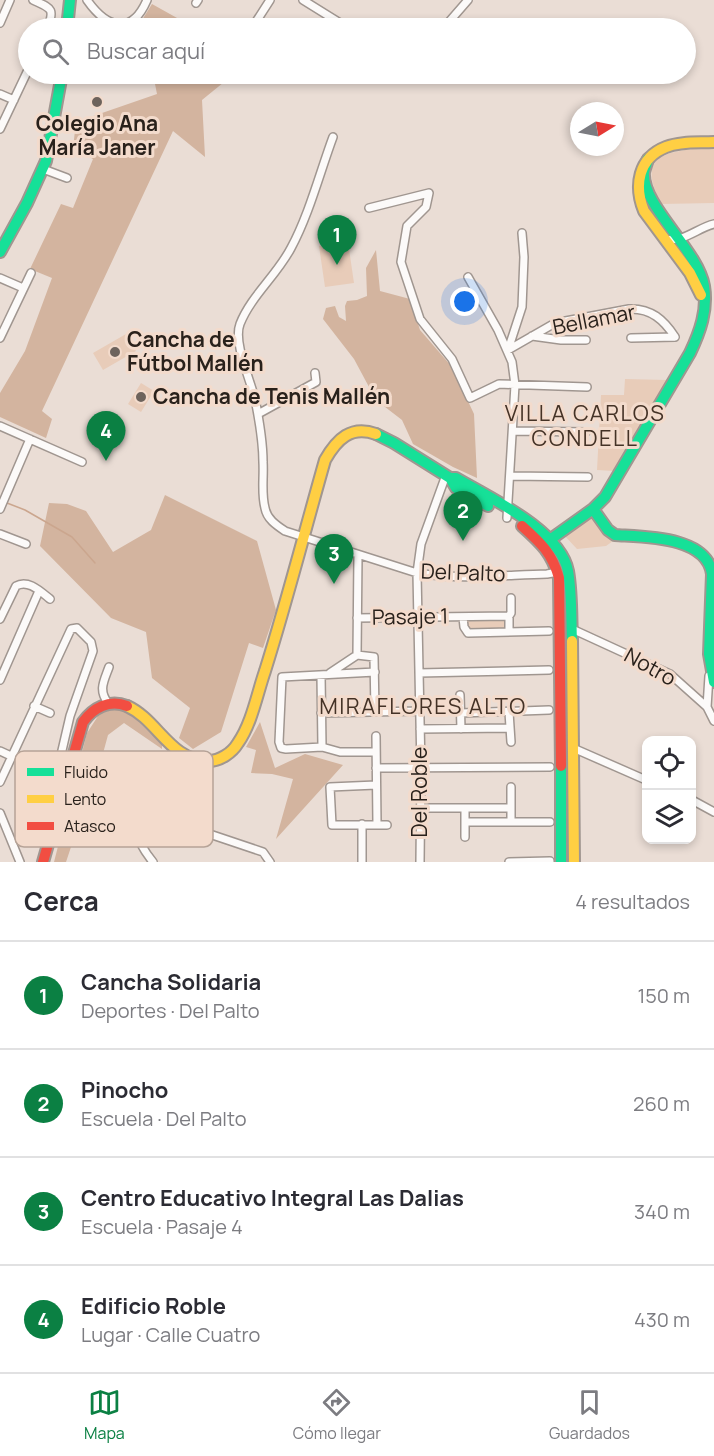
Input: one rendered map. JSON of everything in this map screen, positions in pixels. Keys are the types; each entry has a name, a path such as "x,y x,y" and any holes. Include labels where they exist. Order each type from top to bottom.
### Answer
{"street":[{"path":"0,23 10,0"},
{"path":"33,0 50,8 52,18"},
{"path":"69,18 70,0"},
{"path":"87,0 103,18"},
{"path":"136,18 147,0"},
{"path":"258,18 270,0"},
{"path":"303,0 331,18"},
{"path":"454,18 468,0"},
{"path":"0,129 21,84"},
{"path":"0,252 44,169 60,84"},
{"path":"0,93 14,100"},
{"name":"Del Palto","path":"333,137 292,247 279,270 250,306 240,324 239,346 248,371 258,414 264,462 265,511 276,525 285,531 417,573 432,576 473,576 558,572"},
{"path":"708,312 697,284 647,215 639,200 638,179 648,159 661,150 670,146 714,141"},
{"path":"551,538 593,509 605,497 681,370 708,312 703,279 694,261 648,193 644,174 648,159"},
{"path":"44,169 67,178"},
{"path":"369,208 429,193 426,207 407,226 401,262 420,320 452,359 470,398 499,384 587,387"},
{"path":"665,238 679,240 697,229 714,224"},
{"path":"508,350 522,307 524,257 522,233"},
{"path":"677,256 679,240"},
{"path":"0,338 31,273"},
{"path":"468,277 508,350 515,385 508,514"},
{"path":"0,278 23,288"},
{"name":"Bellamar","path":"508,350 562,321 636,309 653,313 675,337 631,338"},
{"path":"532,336 561,340 586,340"},
{"path":"258,414 316,382 315,373"},
{"path":"0,426 82,462"},
{"path":"213,760 222,758 233,750 242,736 277,631 330,450 338,440 352,432 367,430 382,435 448,477 456,478 508,514 545,547 558,572 562,645 556,862 509,862"},
{"path":"513,431 586,432"},
{"path":"0,508 30,439"},
{"path":"511,476 588,477"},
{"name":"Del Roble","path":"420,862 421,769 417,573 420,544 448,477"},
{"path":"593,509 611,533 674,540 706,557 712,564 713,594 708,643 710,667 708,707"},
{"path":"508,514 551,538 567,570 572,629 574,862"},
{"path":"528,530 551,538"},
{"path":"0,534 26,544"},
{"path":"551,538 551,557"},
{"path":"354,656 358,555"},
{"path":"0,619 16,586 22,583 50,599"},
{"path":"0,680 39,591"},
{"path":"509,632 511,598"},
{"name":"Pasaje 1","path":"463,616 464,627 468,633 549,631"},
{"name":"Pasaje 1","path":"357,618 509,616"},
{"path":"0,782 71,629 77,628 91,642 93,655 70,716 62,751"},
{"name":"Notro","path":"572,629 664,670 708,707 714,721"},
{"path":"330,673 354,656 375,657 375,712"},
{"path":"342,664 344,672"},
{"path":"108,703 101,688 109,667"},
{"path":"710,667 714,682"},
{"path":"419,673 549,670"},
{"path":"375,672 282,677 279,742 281,748 286,749 322,747 340,752 376,752"},
{"path":"321,675 322,747"},
{"path":"460,694 461,729"},
{"path":"75,751 83,722 94,709 108,703 122,703 143,716 177,751"},
{"path":"34,706 50,713"},
{"path":"461,713 549,710"},
{"path":"321,713 420,711"},
{"path":"509,711 511,742"},
{"path":"420,729 510,728"},
{"path":"376,736 377,824"},
{"path":"573,748 642,778"},
{"path":"0,751 11,756"},
{"path":"376,768 549,767"},
{"path":"376,785 330,787 332,825 387,825"},
{"path":"511,787 511,822"},
{"path":"696,802 714,812"},
{"path":"421,808 511,808"},
{"path":"465,808 465,837"},
{"path":"0,813 20,862"},
{"path":"465,822 550,822"},
{"path":"362,824 362,862"},
{"path":"213,835 263,852 270,862"},
{"path":"44,862 48,847"},
{"path":"142,847 153,862"}],"shaded area":[{"path":"152,4 177,18 143,18"},
{"path":"155,84 222,84 202,100 205,157 173,131 42,411 52,419 46,438 0,417 0,393 25,351 52,278 30,269 61,204 73,208 93,159 73,148 76,122 157,94"},
{"path":"714,146 714,203 661,204 654,186 652,173 654,163 671,153"},
{"path":"348,242 354,283 325,287 319,246"},
{"path":"376,250 380,291 410,299 420,330 452,367 474,414 477,478 413,444 402,420 376,400 354,359 323,319 326,308 335,306 339,317 346,321 347,301 367,296 366,268"},
{"name":"Cancha de Fútbol Mallén","path":"126,334 136,351 103,370 93,353"},
{"path":"625,379 667,380 614,471 597,470 601,395 624,395"},
{"name":"Cancha de Tenis Mallén","path":"141,383 154,391 141,412 128,404"},
{"path":"165,495 257,541 276,610 263,648 249,643 221,732 193,749 179,738 190,708 152,678 146,632 111,618 40,546 49,503 67,504 86,511 113,552 151,530"},
{"path":"592,515 613,541 606,546 577,549 563,534"},
{"path":"467,619 506,619 506,629 467,630"},
{"path":"121,708 142,722 162,741 162,749 124,723 108,735 104,751 82,751 87,733 100,713"},
{"path":"260,722 275,768 305,754 343,765 276,839 293,779 272,774 251,773 256,750 246,747"},
{"path":"58,847 71,847 66,862 54,862"}],"waterway":[{"path":"7,503 25,510 72,537 95,563"}],"traffic: fast":[{"path":"68,18 70,0"},
{"path":"0,252 27,203 46,161 60,84"},
{"path":"551,539 593,509 605,497 690,353 702,321 705,295 700,272 651,199 645,185 644,172 648,159"},
{"path":"376,434 450,478 456,478 504,505 552,542 562,556 568,571 572,641"},
{"path":"450,478 456,488 488,506"},
{"path":"593,509 608,530 615,535 657,538 687,545 708,561 712,574 709,654 714,682"},
{"path":"561,766 561,862"}],"traffic: slow":[{"path":"701,295 690,273 644,211 639,183 644,165 649,158 666,147 714,142"},
{"path":"213,760 225,756 232,750 247,727 281,618 325,460 340,440 346,436 359,431 376,434"},
{"path":"572,641 574,862"},
{"path":"127,706 138,712 180,751"}],"traffic: jam":[{"path":"522,526 545,549 559,578 561,766"},
{"path":"75,751 83,722 92,713 108,704 127,706"},
{"path":"43,862 47,847"}],"place":[{"name":"Colegio Ana María Janer","path":"97,102"},
{"name":"Cancha Solidaria","path":"337,265"},
{"name":"Cancha de Fútbol Mallén","path":"115,352"},
{"name":"Cancha de Tenis Mallén","path":"141,397"},
{"name":"Edificio Roble","path":"106,461"},
{"name":"Pinocho","path":"463,541"},
{"name":"Centro Educativo Integral Las Dalias","path":"334,584"}],"district":[{"name":"VILLA CARLOS CONDELL","path":"585,426"},
{"name":"MIRAFLORES ALTO","path":"423,706"}]}
